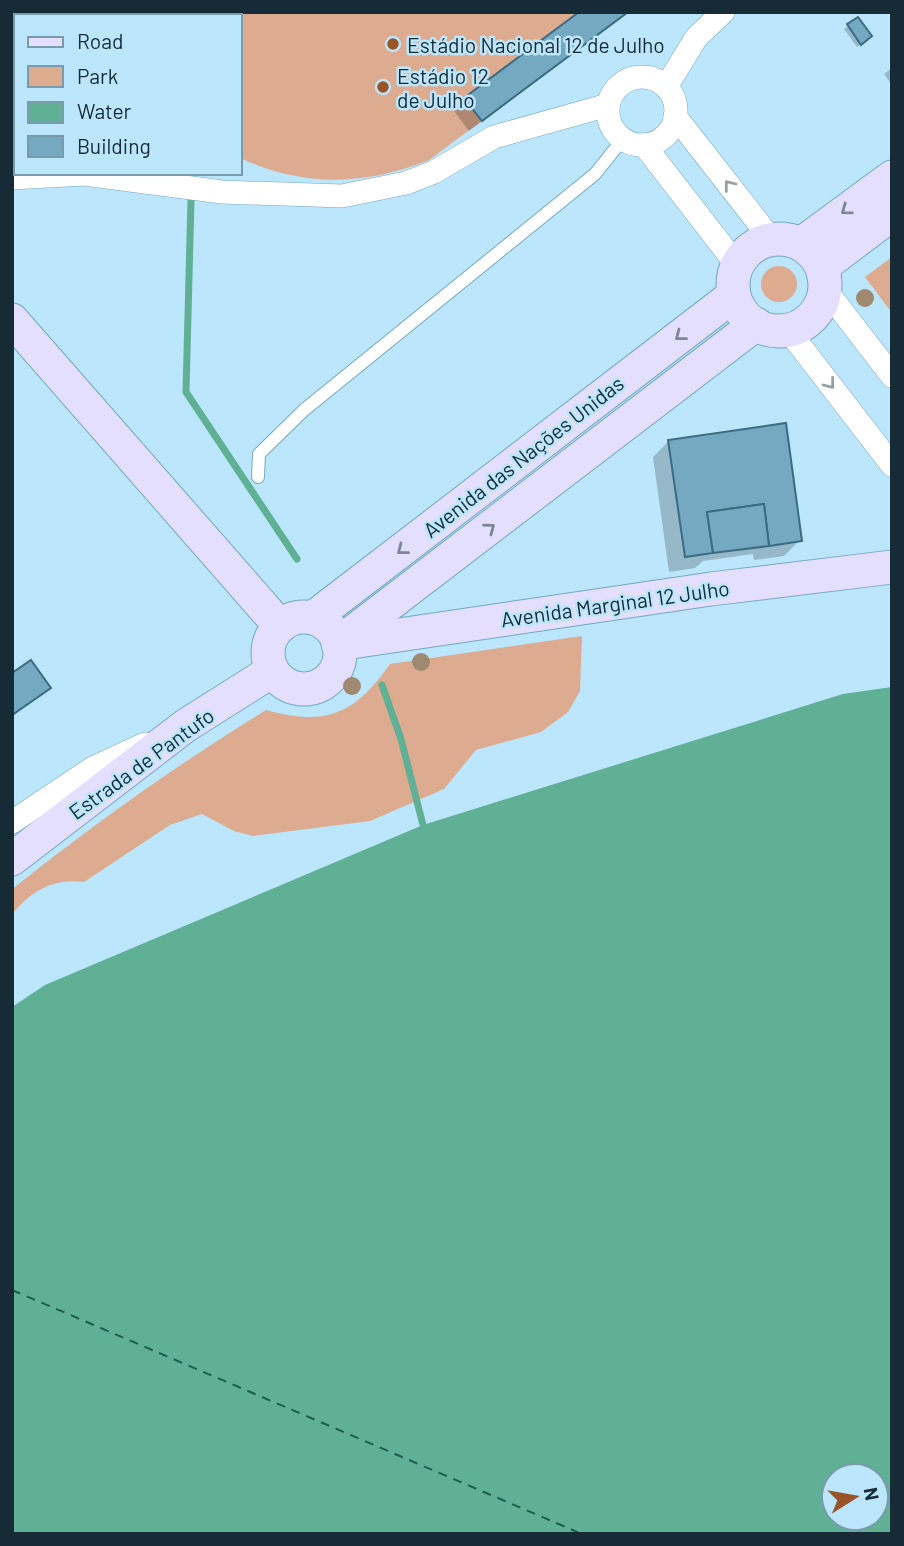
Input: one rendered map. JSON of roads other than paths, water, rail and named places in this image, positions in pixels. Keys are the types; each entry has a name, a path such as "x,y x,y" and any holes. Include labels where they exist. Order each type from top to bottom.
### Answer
{"main road":[{"path":"892,177 786,241 750,248 736,280 740,309 755,324 769,330 788,330 801,326 815,314 824,283 822,267 892,214"},
{"path":"786,241 818,261 824,283"},
{"name":"Avenida das Nações Unidas","path":"313,618 736,280"},
{"path":"12,320 280,626"},
{"name":"Avenida das Nações Unidas","path":"338,644 755,324"},
{"name":"Avenida Marginal 12 Julho","path":"338,644 711,589 892,567"},
{"path":"300,617 313,618 331,629 338,644 340,661 336,672 318,687 296,689 285,685 272,671 268,645 280,626 300,617"},
{"name":"Estrada de Pantufo","path":"12,859 185,726 272,671"}],"street":[{"path":"666,87 696,38 723,12"},
{"path":"634,142 653,143 668,133 675,116 675,106 666,87 647,77 626,80 617,86 608,105 611,125 634,142 736,280"},
{"path":"96,175 222,192 342,195 406,183 435,172 494,137 608,105"},
{"path":"675,116 786,241"},
{"path":"12,178 40,175"},
{"path":"824,283 892,376"},
{"path":"788,330 892,465"},
{"path":"12,822 93,768 185,726"}],"lane":[{"path":"258,477 259,454 304,410 634,142"}],"water":[{"path":"892,687 892,1534 12,1534 12,1007 45,985 423,825 843,694"}],"waterway":[{"path":"191,200 186,392 297,559"},
{"path":"382,685 401,739 423,825"}],"place":[{"name":"Estádio Nacional 12 de Julho","path":"393,44"},
{"name":"Estádio 12 de Julho","path":"383,87"}]}
